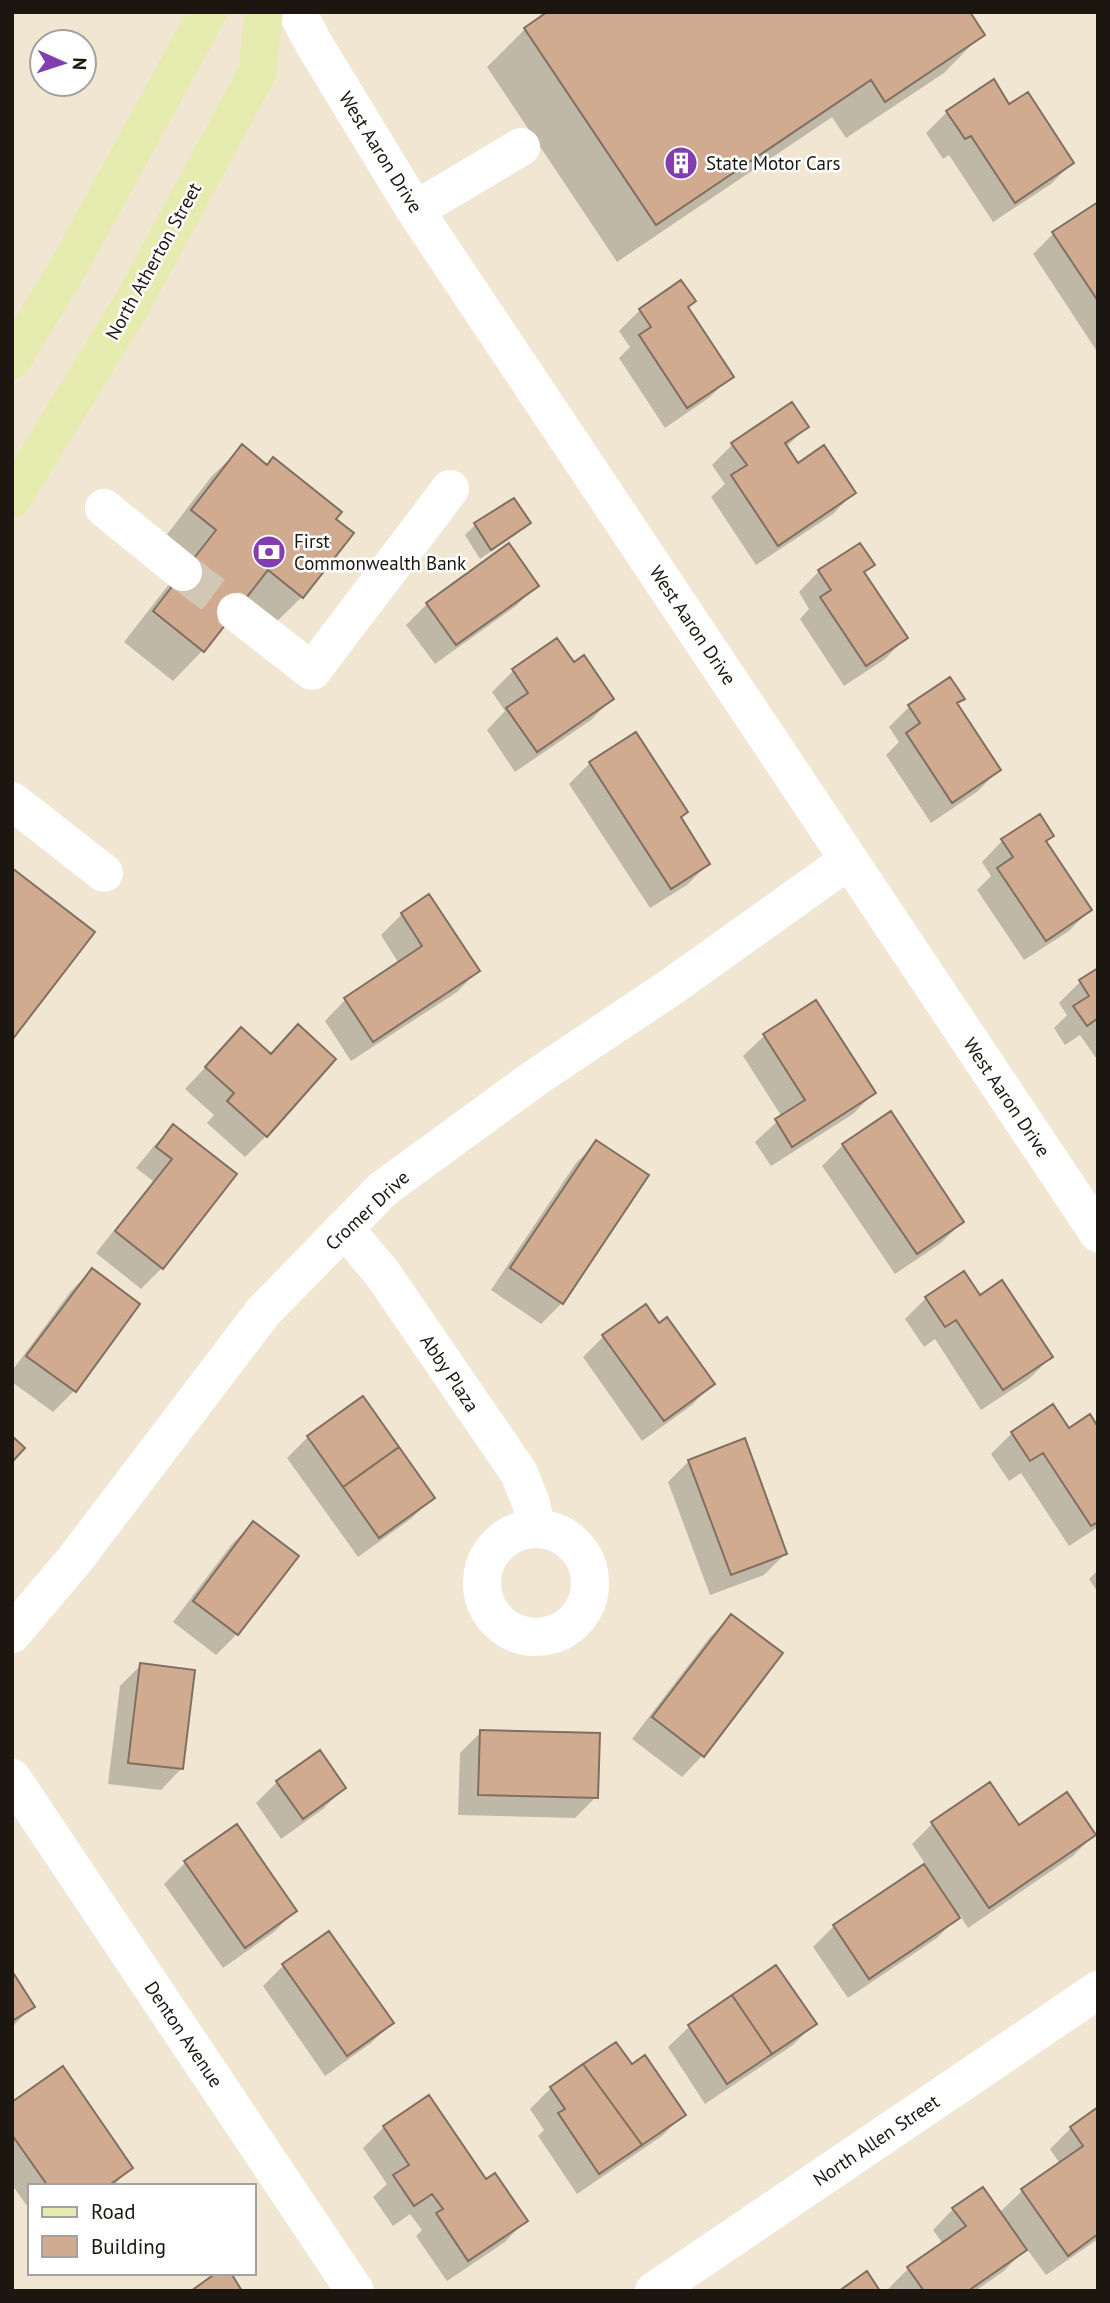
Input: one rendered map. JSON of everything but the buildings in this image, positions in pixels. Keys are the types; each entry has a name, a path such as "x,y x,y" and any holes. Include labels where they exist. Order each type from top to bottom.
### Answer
{"main road":[{"path":"12,360 69,266 208,12"},
{"name":"North Atherton Street","path":"12,499 132,304 257,73 264,12"}],"street":[{"name":"West Aaron Drive","path":"297,12 415,209 1098,1233"},
{"path":"415,209 521,147"},
{"path":"236,612 312,671 450,489"},
{"path":"104,508 183,572"},
{"path":"12,801 104,873"},
{"name":"Cromer Drive","path":"12,1634 76,1558 263,1312 383,1189 535,1078 674,985 849,860"},
{"name":"Abby Plaza","path":"344,1228 382,1273 519,1473 531,1503 536,1528"},
{"name":"Denton Avenue","path":"12,1778 355,2291"},
{"name":"North Allen Street","path":"654,2291 1098,1990"}],"tunnel":[{"path":"183,572 236,612"}],"place":[{"name":"State Motor Cars","path":"681,163"},
{"name":"First Commonwealth Bank","path":"269,552"}]}
